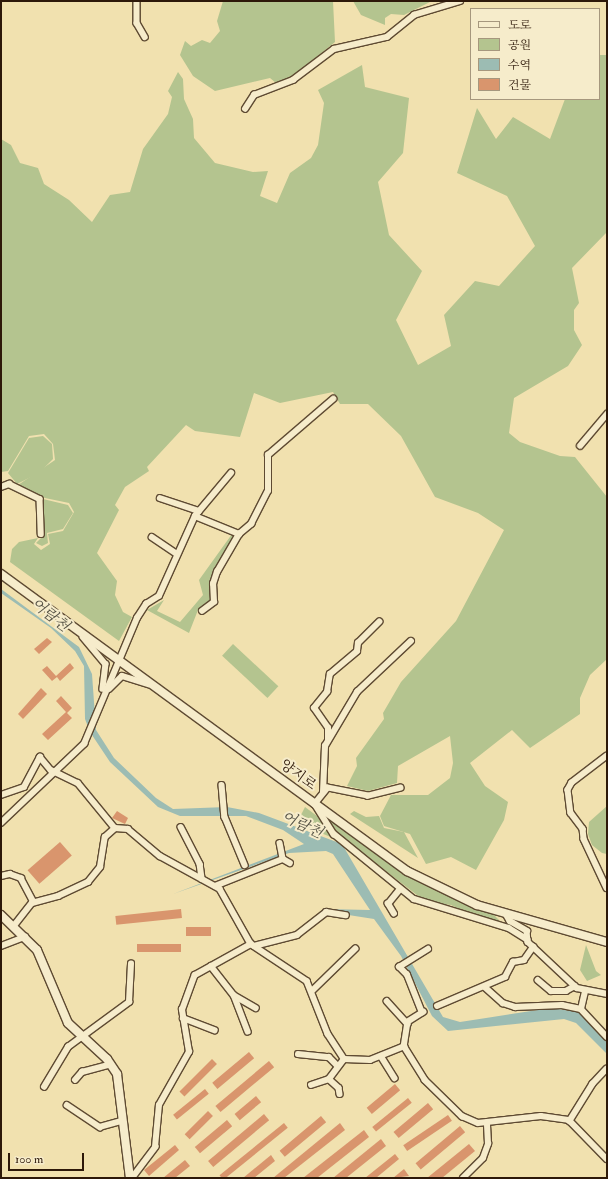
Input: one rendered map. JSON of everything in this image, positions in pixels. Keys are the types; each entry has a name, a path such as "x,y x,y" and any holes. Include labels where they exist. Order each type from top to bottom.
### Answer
{"street":[{"path":"137,1 137,23 145,37"},
{"path":"245,109 254,95 293,80 334,49 388,37 414,15 460,1"},
{"path":"202,611 214,602 214,578 240,534 251,524 268,490 268,455 333,399"},
{"path":"580,446 607,414"},
{"path":"1,823 84,744 118,660 146,604 159,596 176,553 195,516 231,474"},
{"path":"1,487 9,484 40,499 42,534"},
{"path":"160,498 199,511"},
{"path":"195,516 240,534"},
{"path":"152,537 176,553"},
{"name":"양지로","path":"1,574 407,871 459,898 506,914 607,942"},
{"path":"323,792 325,746 328,728 314,708 326,692 330,674 357,651 358,643 379,622"},
{"path":"78,630 106,664 100,703"},
{"path":"325,746 357,692 411,641"},
{"path":"100,703 119,677 152,685"},
{"path":"607,756 572,783 568,790 571,814 583,829 584,840 607,888"},
{"path":"1,796 24,787 40,757 56,772 78,783 115,828 128,829 160,856 215,886 223,893 253,945 289,966 313,990 328,1034 344,1059"},
{"path":"222,785 222,804 225,817 245,865"},
{"path":"401,788 368,796 336,788 328,788 323,792 315,804 334,834 400,889 425,905 451,907 477,920 509,928 528,940 533,947 575,986 585,992 607,994"},
{"path":"181,827 200,864 204,880"},
{"path":"13,926 34,902 88,882 100,866 105,837 115,828"},
{"path":"280,843 284,859 290,863"},
{"path":"215,886 284,859"},
{"path":"1,876 10,874 21,878 34,902"},
{"path":"394,914 388,904 400,889"},
{"path":"131,1178 155,1147 159,1105 190,1052 182,1010 196,975 253,945 297,935 326,912 346,915"},
{"path":"506,914 510,921 527,931 528,940"},
{"path":"1,915 25,937 42,959 61,1013 82,1038 111,1064 119,1082 121,1121 131,1178"},
{"path":"1,946 25,937"},
{"path":"437,1006 485,987 494,979 505,977 513,962 524,960 533,947"},
{"path":"313,990 355,948"},
{"path":"428,949 411,956 399,967 407,975 423,1012 408,1024 404,1046 425,1080 452,1108 470,1121 487,1123 541,1116 570,1120 607,1159"},
{"path":"44,1087 68,1046 82,1038 129,1002 132,964"},
{"path":"211,966 234,995 248,1031"},
{"path":"538,980 551,991 566,991 575,986"},
{"path":"485,987 503,1003 515,1007 562,1005 581,1009 607,1037"},
{"path":"581,1009 585,992"},
{"path":"234,995 256,1008"},
{"path":"387,1001 408,1024"},
{"path":"183,1018 215,1030"},
{"path":"311,1085 329,1079 337,1065 344,1059 370,1060 404,1046"},
{"path":"298,1054 329,1057 337,1065"},
{"path":"381,1056 395,1078"},
{"path":"75,1080 82,1072 111,1064"},
{"path":"570,1120 593,1084 607,1069"},
{"path":"329,1079 339,1088 340,1094"},
{"path":"68,1105 100,1127 121,1121"},
{"path":"463,1178 483,1158 488,1144 487,1123"}],"green space":[{"path":"223,1 333,1 335,42 292,77 276,83 270,78 215,91 193,76 180,55 185,41 191,46 202,40 210,43 220,31 217,21"},
{"path":"353,1 432,1 404,15 391,14 385,18 385,25 361,15"},
{"path":"600,55 607,55 607,232 572,268 579,303 574,310 574,330 582,345 568,366 514,398 509,433 520,442 560,456 575,457 607,497 607,659 590,675 580,698 580,714 530,748 512,730 470,763 485,786 508,802 504,820 476,870 451,857 426,864 410,834 384,826 380,816 391,795 428,795 450,778 453,763 450,736 398,766 397,783 368,791 347,786 357,766 356,758 384,719 383,713 401,682 456,621 504,530 478,513 435,497 401,436 368,404 340,404 333,392 280,403 254,393 240,437 195,431 186,425 147,467 149,471 125,487 115,505 119,510 97,553 117,581 115,595 123,612 132,617 119,641 10,562 12,549 19,542 38,538 34,544 41,550 50,544 48,534 63,531 74,512 69,503 45,498 18,485 55,460 53,444 44,434 29,436 8,471 1,472 1,139 11,145 20,163 38,168 44,184 69,200 92,222 110,195 130,192 143,149 168,114 172,97 168,91 178,72 183,79 184,99 193,119 194,138 215,163 253,172 268,171 260,196 277,203 290,173 311,158 318,145 324,103 318,90 362,65 365,87 409,98 403,153 378,182 389,235 422,271 396,320 418,365 451,346 444,315 475,281 499,286 535,246 507,196 457,173 477,108 496,139 513,117 550,139 565,100 600,100"},
{"path":"43,436 52,444 53,459 39,473 17,484 8,473 29,438"},
{"path":"43,499 68,505 73,513 63,529 47,533 48,543 42,546 36,543 44,535"},
{"path":"232,534 235,538 211,578 211,601 198,610 189,633 147,610 164,600 157,611 180,622 203,595 199,580"},
{"path":"233,644 278,686 267,698 222,656"},
{"path":"607,806 607,854 602,853 592,845 588,834 589,822"},
{"path":"305,807 317,816 333,838 297,823"},
{"path":"354,811 366,817 379,816 384,828 404,832 418,858 350,814"},
{"path":"325,817 419,881 494,915 501,922 479,919 451,905 426,902 334,831"},
{"path":"586,945 596,971 601,975 587,981 580,970"}],"water":[{"path":"1,589 79,647 92,674 96,730 114,758 156,798 173,809 227,807 259,813 342,844 443,1017 460,1022 551,1008 579,1012 607,1042 607,1054 576,1023 564,1019 448,1031 432,1016 401,956 374,919 323,911 297,933 276,941 254,943 295,932 324,909 370,910 333,854 326,851 289,853 173,894 304,844 283,830 246,816 180,816 158,807 110,762 90,732 85,719 84,666 75,651 51,628 1,593"}],"building":[{"path":"47,638 52,642 39,654 34,649"},
{"path":"70,663 74,668 60,681 57,677 52,681 42,670 47,666 56,676"},
{"path":"41,688 47,694 23,719 18,714"},
{"path":"61,696 72,708 67,713 72,718 48,740 42,734 66,712 56,701"},
{"path":"117,811 128,818 125,824 112,818"},
{"path":"60,842 72,856 39,884 28,870"},
{"path":"181,909 182,918 116,925 115,916"},
{"path":"186,927 211,927 211,936 186,936"},
{"path":"137,944 181,944 181,952 137,952"},
{"path":"249,1052 254,1058 217,1089 212,1083"},
{"path":"212,1059 217,1064 184,1096 179,1092"},
{"path":"269,1061 274,1067 221,1112 215,1106"},
{"path":"395,1084 400,1090 372,1114 367,1108"},
{"path":"205,1089 209,1094 177,1119 173,1115"},
{"path":"256,1096 261,1102 240,1120 235,1114"},
{"path":"408,1098 412,1103 376,1132 372,1127"},
{"path":"428,1103 433,1109 399,1138 394,1132"},
{"path":"208,1111 213,1116 190,1139 185,1134"},
{"path":"264,1114 269,1120 213,1167 208,1161"},
{"path":"448,1115 452,1121 407,1151 403,1145"},
{"path":"321,1116 326,1122 285,1157 280,1151"},
{"path":"227,1120 232,1126 200,1153 195,1147"},
{"path":"284,1123 288,1128 226,1178 222,1178 219,1175"},
{"path":"340,1123 345,1130 284,1178 273,1178"},
{"path":"460,1126 465,1132 421,1169 416,1163"},
{"path":"364,1130 369,1137 317,1178 303,1178"},
{"path":"381,1139 386,1146 346,1178 333,1178"},
{"path":"469,1144 475,1151 442,1178 427,1178"},
{"path":"175,1145 179,1150 149,1176 144,1170"},
{"path":"395,1154 399,1159 376,1178 365,1178"},
{"path":"271,1155 275,1161 254,1178 243,1178"},
{"path":"185,1160 190,1166 175,1178 163,1178"},
{"path":"404,1169 409,1176 393,1178"}],"water label":[{"name":"어람천","path":"50,615"},
{"name":"어람천","path":"302,825"}]}
